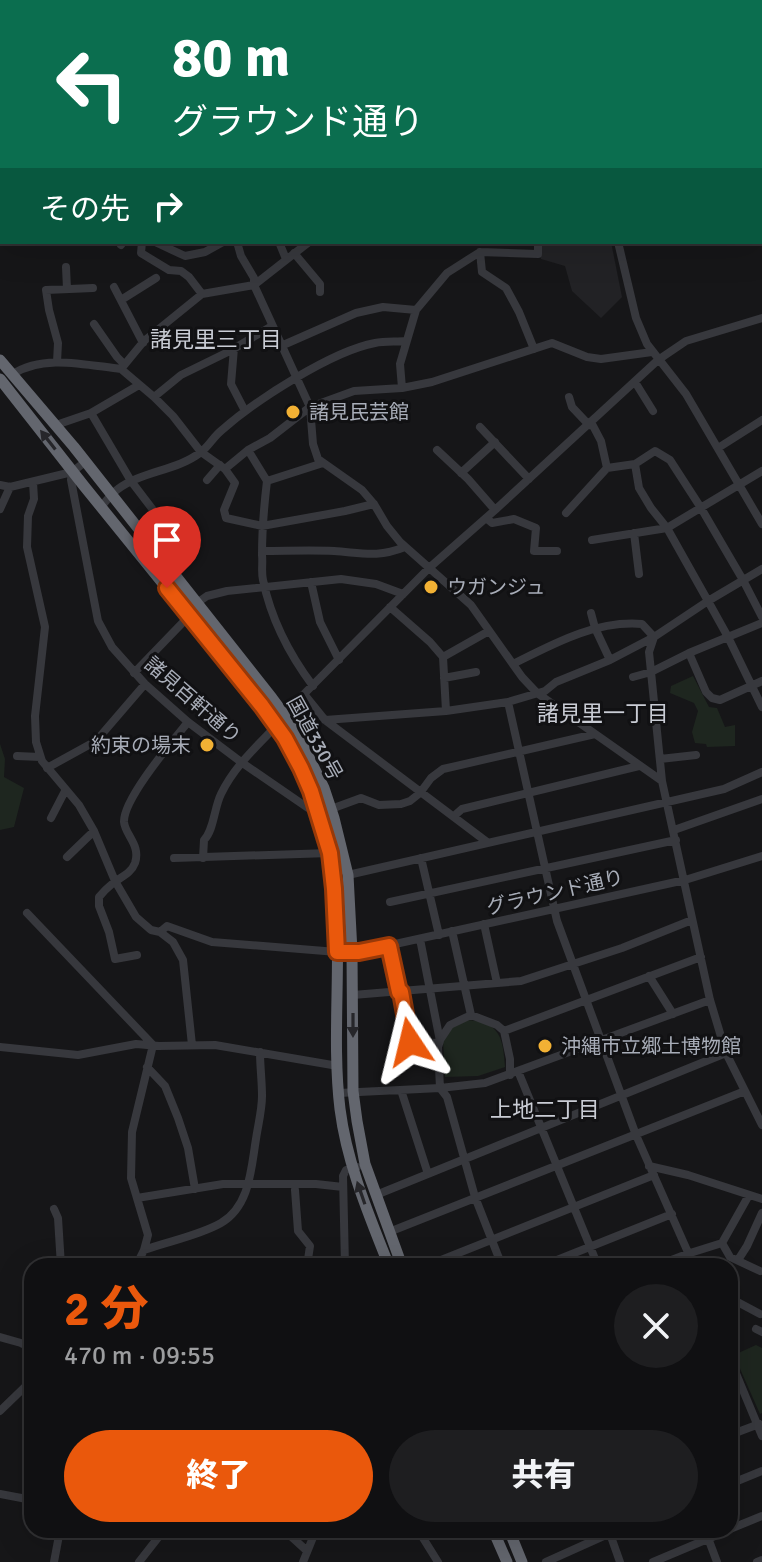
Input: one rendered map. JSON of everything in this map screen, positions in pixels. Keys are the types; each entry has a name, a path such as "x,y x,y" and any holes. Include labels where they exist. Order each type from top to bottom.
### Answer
{"highway":[{"name":"国道330号","path":"0,360 4,379 72,472 309,755 331,807 348,875 358,1187 386,1258"},
{"name":"国道330号","path":"4,379 56,425 197,603 277,719 301,768 330,853 337,952 341,1114 359,1166 376,1195 399,1258"},
{"path":"496,1538 507,1562"},
{"path":"512,1538 522,1562"}],"street":[{"path":"142,244 141,253 169,270 181,271 202,294"},
{"path":"159,244 185,256 205,252 219,244"},
{"path":"238,244 310,407 313,444 318,459 362,490 405,547 471,605 537,693 662,781"},
{"path":"280,244 286,259"},
{"path":"122,366 143,343 202,294 254,285 306,244"},
{"path":"402,388 400,364 416,310 447,273 480,252 538,254 538,244"},
{"path":"618,244 636,318 655,356 686,394 761,520"},
{"path":"480,252 482,272 506,288 534,349"},
{"path":"294,253 320,284 320,292"},
{"path":"66,267 67,289"},
{"path":"121,300 156,278"},
{"path":"114,287 143,343"},
{"path":"57,362 58,343 46,290 93,288"},
{"path":"281,346 356,313 383,307 416,310"},
{"path":"207,480 310,407 354,391 402,388 432,382 552,343 587,357 601,359 655,356 686,341 762,318"},
{"path":"94,324 122,366 173,416 201,452 222,467 235,483 224,510 226,518"},
{"path":"154,397 181,375 272,326"},
{"path":"101,507 111,495 131,481 201,452 220,431 245,411 296,379 352,350 376,342 406,341"},
{"path":"234,348 231,384 245,411"},
{"path":"203,858 204,840 210,834 221,794 241,762 277,719 429,568 635,382 655,356"},
{"path":"4,379 23,367 57,362 122,366"},
{"path":"635,382 653,411"},
{"path":"56,425 91,413 139,385"},
{"path":"569,397 572,407 590,424 601,441 607,468"},
{"path":"91,413 131,481 160,519"},
{"path":"718,448 762,420"},
{"path":"480,427 529,479"},
{"path":"461,473 495,442"},
{"path":"248,450 267,481 262,526 263,580 272,614 294,661 313,686"},
{"path":"437,450 495,510"},
{"path":"566,513 607,468 635,464 655,451 665,455 701,508 743,580 762,620 651,672 633,677"},
{"path":"0,485 10,487 72,472 85,462"},
{"path":"267,481 323,463"},
{"path":"635,464 639,488 667,528 728,637 762,707"},
{"path":"592,540 667,528 762,471"},
{"name":"諸見百軒通り","path":"72,472 98,621 112,647 145,684 188,722 308,808 315,809"},
{"path":"33,482 34,499 28,516 27,547 45,627 35,716 40,757 79,805 136,917 173,942 183,960 192,1045"},
{"path":"0,509 10,487"},
{"path":"226,518 262,526 374,504"},
{"path":"219,527 226,518"},
{"path":"486,518 492,523 514,519 536,528 534,551 557,551"},
{"path":"634,533 639,574"},
{"path":"151,546 185,534"},
{"path":"262,551 335,551 373,555 405,547"},
{"path":"325,720 446,711 508,702 545,691 556,682 610,660 654,637 762,569"},
{"path":"197,603 217,593 341,579 376,584 403,594"},
{"path":"311,582 320,622 339,660"},
{"path":"390,607 443,657 446,711"},
{"path":"591,613 610,660"},
{"path":"134,673 190,615"},
{"path":"513,664 595,628 642,624 654,637"},
{"path":"443,657 489,631"},
{"path":"654,637 649,652 662,781 692,920 726,1053 762,1125"},
{"path":"689,653 706,692 712,698 720,700 762,681"},
{"path":"444,678 476,672"},
{"path":"47,768 96,741 145,684"},
{"path":"304,694 325,720 487,842"},
{"path":"508,702 554,908 636,1135 689,1258"},
{"path":"137,955 115,959 99,897 115,881 128,874 136,862 134,842 124,823 127,808 153,765 188,722"},
{"path":"315,809 361,798 379,805 401,804 420,793 431,778 443,769 595,734"},
{"path":"660,759 696,755"},
{"path":"17,756 40,757"},
{"path":"454,816 462,809 639,766"},
{"path":"348,875 724,789 762,772"},
{"path":"51,818 65,791"},
{"path":"390,902 546,869 675,835 762,799"},
{"path":"67,857 94,831"},
{"path":"174,858 330,853"},
{"name":"グラウンド通り","path":"160,932 167,926 212,942 352,952 685,880 762,856"},
{"path":"421,858 439,935"},
{"path":"27,913 153,1045"},
{"path":"353,995 521,981 622,948 692,920"},
{"path":"484,924 497,983"},
{"path":"452,931 471,1015"},
{"path":"420,939 440,1042"},
{"path":"389,946 410,1042 440,1042"},
{"path":"504,1031 701,957"},
{"path":"649,976 673,1014"},
{"path":"339,1093 485,1083 710,1000"},
{"path":"499,1258 475,1197 447,1097 440,1088 440,1042 450,1025 471,1015 504,1031 514,1073 541,1127 595,1258"},
{"path":"0,1047 78,1055 136,1044 215,1045 338,1066"},
{"path":"140,1258 148,1235 131,1178 132,1132 153,1045"},
{"path":"144,1250 223,1222 234,1212 249,1184 262,1097 260,1052"},
{"path":"376,1195 726,1053"},
{"path":"147,1067 165,1086 178,1118 188,1148 195,1189"},
{"path":"401,1090 428,1174"},
{"path":"389,1232 745,1091"},
{"path":"345,1258 343,1176 346,1170 359,1166"},
{"path":"446,1258 574,1206 652,1170 762,1199"},
{"path":"137,1198 223,1184 343,1187"},
{"path":"295,1190 298,1231 310,1246 308,1258"},
{"path":"677,1258 722,1243 749,1195"},
{"path":"54,1209 58,1218 60,1258"},
{"path":"760,1271 738,1260 762,1213"},
{"path":"562,1258 672,1214"},
{"path":"722,1243 733,1258"},
{"path":"738,1302 760,1314"},
{"path":"0,1337 24,1344"},
{"path":"738,1378 760,1423 762,1436"},
{"path":"0,1411 24,1388"},
{"path":"738,1432 760,1423"},
{"path":"738,1481 762,1471"},
{"path":"0,1494 24,1498"},
{"path":"738,1526 762,1516"},
{"path":"54,1562 58,1538"},
{"path":"139,1562 158,1538"},
{"path":"293,1538 306,1550"},
{"path":"303,1562 312,1538"},
{"path":"423,1538 438,1562"},
{"path":"546,1562 597,1538"},
{"path":"614,1538 620,1562"},
{"path":"653,1562 698,1538"},
{"path":"708,1538 717,1562"}],"shaded area":[{"path":"541,244 611,244 622,297 601,318 572,291 565,266 541,259"},
{"path":"693,676 709,707 717,708 725,727 735,725 735,746 707,747 706,744 695,743 692,732 698,711 694,703 670,693 671,686"},
{"path":"0,744 5,759 4,777 24,788 14,827 0,830"},
{"path":"466,1020 486,1024 498,1033 505,1067 478,1076 445,1077 443,1040 453,1027"},
{"path":"756,1345 762,1348 760,1414 738,1364 738,1353"}],"place":[{"name":"諸見民芸館","path":"293,412"},
{"name":"ウガンジュ","path":"431,587"},
{"name":"約束の場末","path":"207,745"},
{"name":"沖縄市立郷土博物館","path":"545,1046"}],"district":[{"name":"諸見里三丁目","path":"216,339"},
{"name":"諸見里一丁目","path":"603,713"},
{"name":"上地二丁目","path":"545,1109"}],"route":[{"path":"167,588 285,738 311,791 330,853 337,952 359,952 389,946 410,1042"}]}
